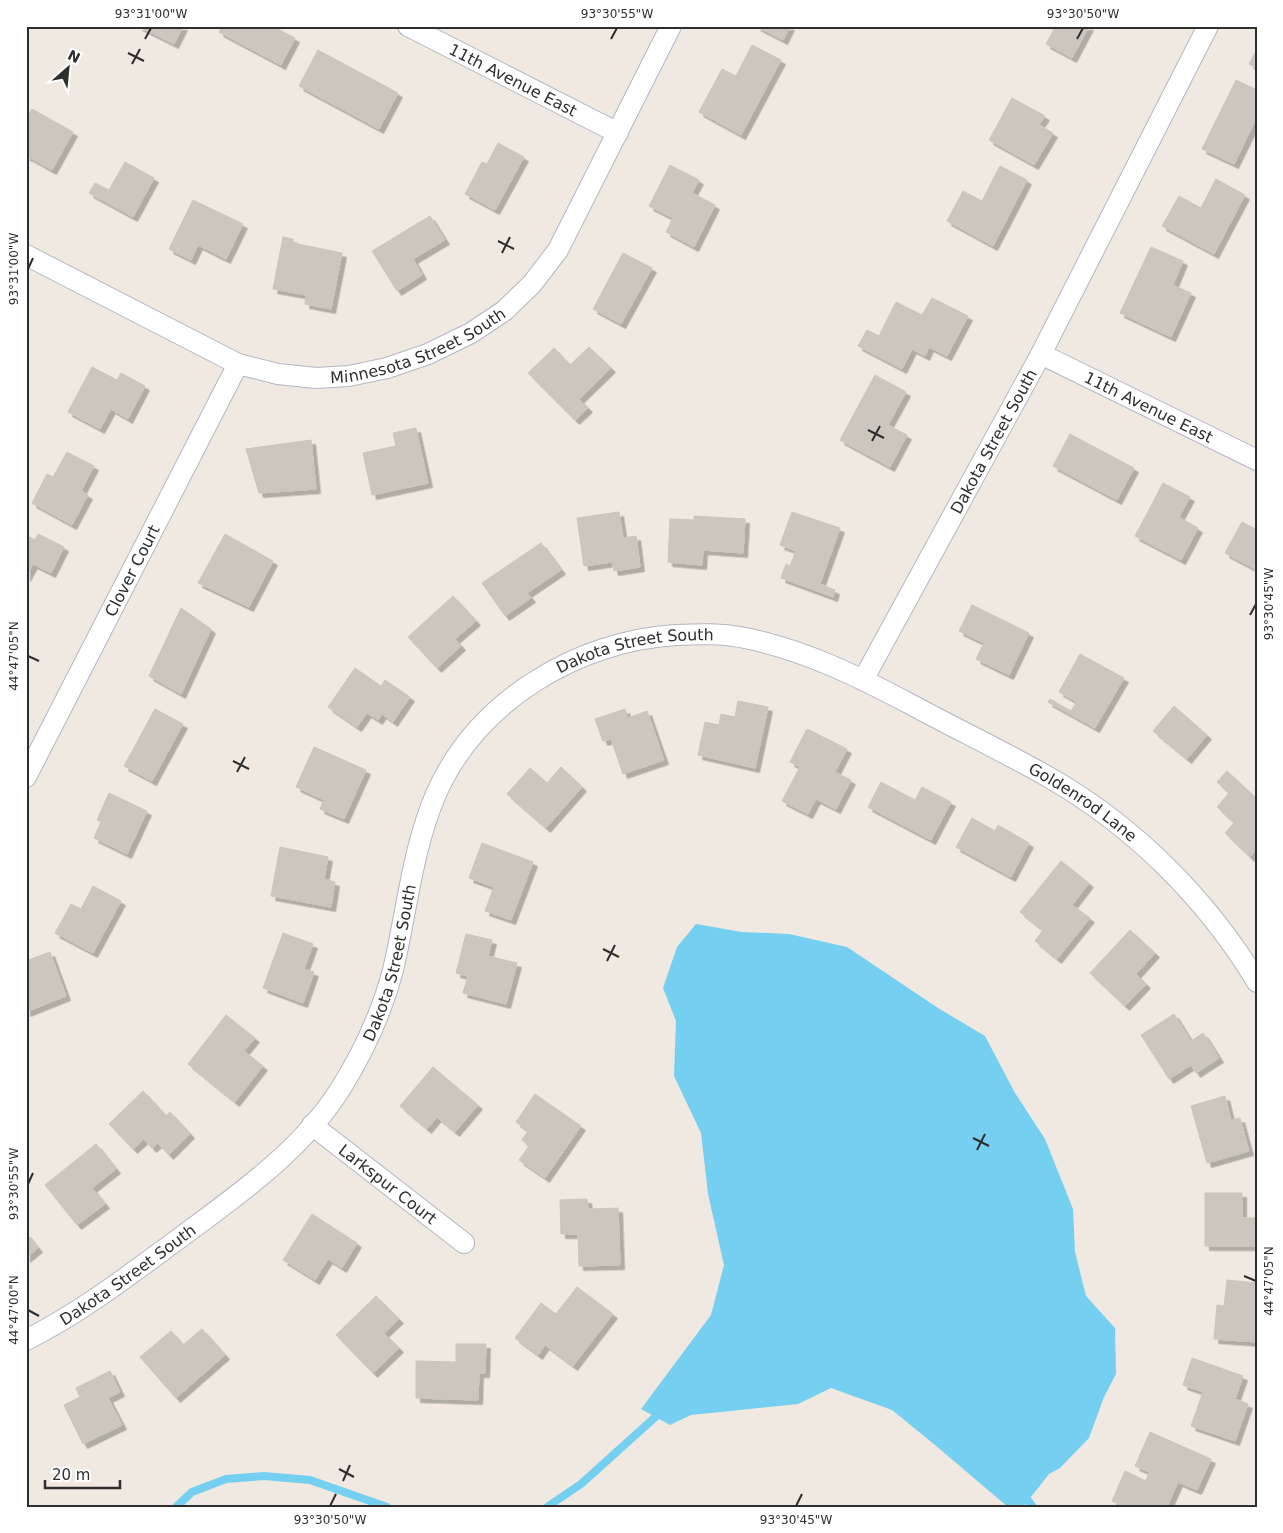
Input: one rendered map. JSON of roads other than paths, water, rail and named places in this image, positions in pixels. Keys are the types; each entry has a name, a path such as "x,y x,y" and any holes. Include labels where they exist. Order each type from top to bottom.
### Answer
{"street":[{"name":"11th Avenue East","path":"408,26 618,133"},
{"name":"Minnesota Street South","path":"26,255 238,364 278,374 316,378 349,376 387,368 428,354 471,334 504,311 532,284 558,250 671,26"},
{"name":"Dakota Street South","path":"26,1340 53,1326 119,1283 245,1189 279,1160 312,1125 338,1092 363,1050 378,1015 391,975 412,869 424,827 437,792 454,762 476,731 502,706 539,678 575,659 607,646 653,636 700,634 741,637 799,652 863,680 1041,354 1208,26"},
{"name":"11th Avenue East","path":"1041,354 1257,460"},
{"name":"Clover Court","path":"26,777 238,364"},
{"name":"Goldenrod Lane","path":"863,680 1052,779 1122,828 1176,876 1214,919 1257,982"},
{"name":"Larkspur Court","path":"312,1125 464,1243"}],"water":[{"path":"696,924 742,932 789,934 847,947 938,1008 985,1036 1015,1093 1045,1139 1073,1209 1075,1252 1086,1296 1115,1328 1116,1374 1104,1397 1089,1438 1060,1468 1049,1474 1023,1507 1008,1507 892,1410 831,1388 798,1404 691,1415 670,1425 641,1409 711,1315 724,1265 708,1194 701,1133 674,1076 676,1021 663,988 677,947"}],"waterway":[{"path":"547,1507 581,1484 662,1411"},
{"path":"176,1507 192,1492 226,1479 264,1476 310,1480 387,1507"},
{"path":"1023,1494 1033,1507"}]}
